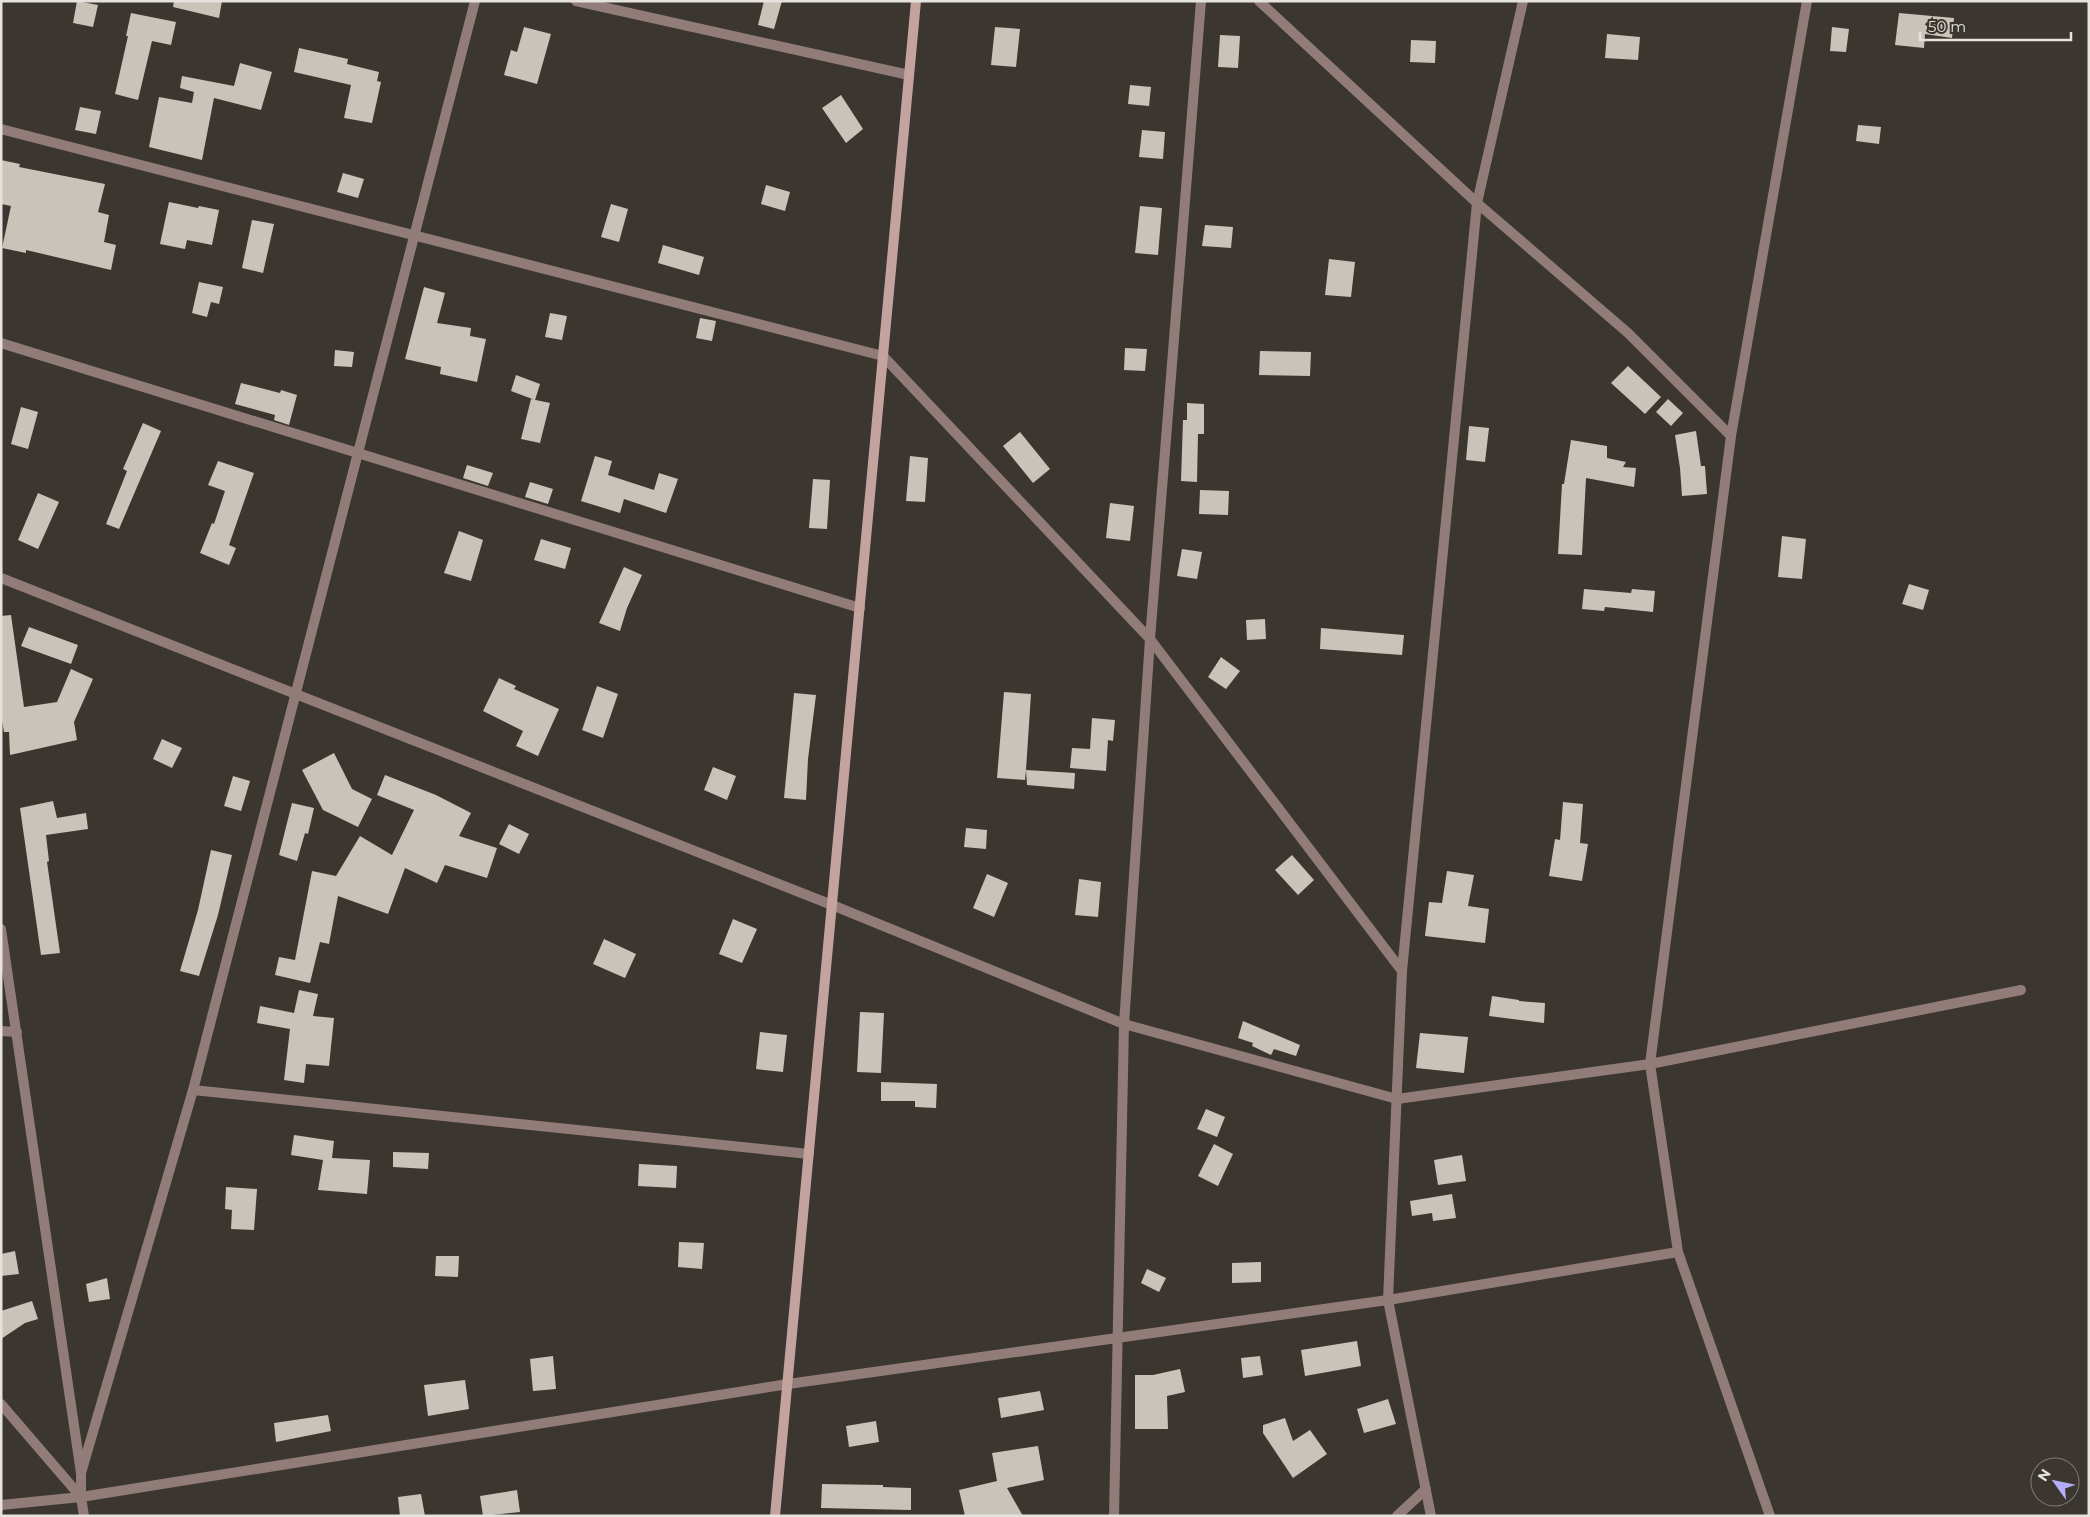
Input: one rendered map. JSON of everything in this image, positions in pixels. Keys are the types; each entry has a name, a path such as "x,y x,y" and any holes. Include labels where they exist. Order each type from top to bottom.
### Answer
{"street":[{"path":"81,1473 193,1090 474,1"},
{"path":"576,1 909,75"},
{"path":"775,1516 916,1"},
{"path":"1114,1516 1116,1339 1124,1024 1150,639 1201,1"},
{"path":"1258,1 1477,203 1628,333 1730,436"},
{"path":"1431,1516 1388,1300 1402,971 1477,203 1523,1"},
{"path":"1770,1516 1678,1252 1650,1064 1730,436 1806,1"},
{"path":"1,129 883,356 1150,639 1402,971"},
{"path":"1,343 860,608"},
{"path":"1,578 832,905 1124,1024 1397,1099 1650,1064 2021,990"},
{"path":"1,929 81,1473 81,1496 84,1516"},
{"path":"1,1031 17,1032"},
{"path":"193,1090 809,1154"},
{"path":"1,1505 81,1496 788,1384 1388,1300 1678,1252"},
{"path":"1,1404 81,1496"},
{"path":"1397,1516 1426,1490"}],"building":[{"path":"77,1 98,5 93,27 73,23"},
{"path":"174,1 222,1 219,18 173,7"},
{"path":"764,1 782,1 774,29 758,25"},
{"path":"131,13 176,22 171,45 152,41 138,100 115,94 128,36 126,36"},
{"path":"1899,13 1954,18 1952,38 1925,34 1924,48 1895,45"},
{"path":"524,27 551,34 537,84 504,75 511,50 517,52"},
{"path":"995,27 1020,29 1016,67 991,65"},
{"path":"1832,27 1849,29 1846,52 1830,51"},
{"path":"1607,34 1640,37 1638,60 1605,58"},
{"path":"1220,35 1240,36 1238,68 1218,67"},
{"path":"1411,40 1436,41 1435,63 1410,62"},
{"path":"299,48 348,59 347,64 379,72 377,81 381,82 372,123 344,118 351,85 294,72"},
{"path":"240,63 272,72 261,110 214,98 202,160 149,147 159,97 192,103 194,92 180,88 182,76 234,86"},
{"path":"1130,85 1151,87 1149,106 1128,104"},
{"path":"841,95 863,129 846,143 822,108"},
{"path":"80,107 101,111 96,134 75,130"},
{"path":"1858,125 1881,127 1879,144 1856,141"},
{"path":"1142,130 1165,132 1163,159 1139,157"},
{"path":"1,160 20,164 19,167 105,184 98,212 109,215 104,242 116,245 111,270 26,250 26,253 2,248 11,206 1,204"},
{"path":"343,173 364,179 358,198 337,192"},
{"path":"766,185 790,192 785,211 761,204"},
{"path":"169,202 219,210 212,245 187,240 185,249 160,244"},
{"path":"611,204 628,209 619,242 601,237"},
{"path":"1140,206 1162,208 1158,255 1135,253"},
{"path":"252,220 274,224 263,273 242,268"},
{"path":"1205,225 1233,227 1231,248 1202,246"},
{"path":"663,245 704,257 699,275 658,263"},
{"path":"1329,259 1355,262 1351,297 1325,295"},
{"path":"199,282 223,287 219,304 211,302 207,317 192,313"},
{"path":"424,287 445,293 437,323 471,328 470,336 486,339 477,382 440,374 441,367 405,359"},
{"path":"550,313 567,316 562,340 545,337"},
{"path":"700,318 716,321 712,341 696,338"},
{"path":"1125,348 1147,349 1145,371 1124,370"},
{"path":"335,350 354,352 352,367 334,366"},
{"path":"1260,351 1311,352 1310,376 1259,375"},
{"path":"1628,366 1661,397 1645,414 1611,383"},
{"path":"516,375 540,384 535,400 511,391"},
{"path":"241,383 280,393 281,390 297,395 289,425 274,420 275,415 235,404"},
{"path":"531,399 550,403 540,443 521,439"},
{"path":"1668,399 1683,413 1671,426 1656,412"},
{"path":"1187,403 1204,404 1204,434 1198,434 1197,482 1181,481 1183,420 1187,420"},
{"path":"21,407 38,412 28,449 11,444"},
{"path":"143,423 161,431 119,529 106,524 127,471 123,469"},
{"path":"1469,426 1489,428 1485,462 1466,460"},
{"path":"1696,431 1701,466 1705,466 1707,494 1682,496 1675,435"},
{"path":"1020,432 1050,469 1033,483 1003,446"},
{"path":"1571,440 1607,446 1607,458 1626,462 1623,467 1636,468 1634,487 1586,478 1582,555 1558,554 1562,484 1564,484"},
{"path":"595,456 612,461 608,475 654,490 659,473 678,479 666,513 624,499 620,513 581,501"},
{"path":"910,456 928,458 925,502 906,501"},
{"path":"218,461 254,473 229,545 236,548 229,565 200,553 212,523 214,524 225,491 208,485"},
{"path":"467,465 493,473 488,486 463,478"},
{"path":"813,479 830,480 827,529 809,528"},
{"path":"530,482 553,489 548,504 525,497"},
{"path":"1200,490 1229,491 1228,515 1199,514"},
{"path":"38,493 59,502 38,549 18,540"},
{"path":"1110,503 1134,506 1130,541 1106,538"},
{"path":"459,531 483,540 471,581 444,573"},
{"path":"1782,536 1806,539 1802,579 1778,577"},
{"path":"541,539 571,548 565,569 534,560"},
{"path":"1182,549 1202,552 1197,579 1177,576"},
{"path":"624,567 642,575 627,608 620,631 599,623"},
{"path":"1909,584 1929,590 1923,610 1902,604"},
{"path":"1584,589 1631,593 1632,589 1655,591 1653,612 1605,607 1604,611 1582,609"},
{"path":"11,615 24,707 57,702 71,669 93,679 74,722 77,740 10,755 9,732 4,732 1,715 1,616"},
{"path":"1265,619 1266,639 1247,640 1246,620"},
{"path":"29,627 78,645 71,664 21,646"},
{"path":"1321,628 1404,635 1402,655 1320,649"},
{"path":"1221,657 1240,671 1226,689 1208,677"},
{"path":"499,678 516,686 514,689 559,709 538,756 516,746 523,731 483,711"},
{"path":"597,686 618,694 603,738 582,730"},
{"path":"1004,692 1031,694 1025,780 997,778"},
{"path":"794,693 816,695 808,759 806,800 784,798"},
{"path":"1092,718 1115,720 1113,741 1108,740 1106,771 1070,768 1072,748 1090,749"},
{"path":"162,739 182,748 172,768 153,759"},
{"path":"334,753 352,789 372,799 358,827 323,810 302,770"},
{"path":"713,767 736,776 727,800 704,790"},
{"path":"1026,770 1075,773 1074,789 1027,785"},
{"path":"385,775 436,795 471,813 459,836 497,848 487,878 445,865 437,883 405,868 388,914 338,896 329,944 320,942 310,983 275,975 279,957 295,960 312,871 336,876 360,836 392,855 414,810 377,795"},
{"path":"233,776 250,781 241,811 224,806"},
{"path":"53,801 57,818 86,813 88,829 46,835 49,861 47,862 60,953 41,955 20,808"},
{"path":"1563,802 1583,804 1580,843 1588,844 1582,881 1549,876 1555,839 1560,840"},
{"path":"292,803 314,808 308,834 305,833 297,861 279,855"},
{"path":"509,824 529,834 519,854 499,844"},
{"path":"966,828 987,830 986,849 964,847"},
{"path":"211,850 232,855 218,915 199,976 180,971 198,910"},
{"path":"1292,855 1314,880 1298,895 1275,870"},
{"path":"1447,871 1474,875 1468,906 1489,909 1485,943 1425,936 1429,902 1442,903"},
{"path":"987,874 1008,883 994,917 973,908"},
{"path":"1079,879 1101,882 1098,917 1075,915"},
{"path":"733,919 757,929 742,963 719,954"},
{"path":"604,939 636,954 625,978 593,964"},
{"path":"299,990 318,994 313,1016 334,1018 329,1066 306,1064 304,1083 284,1080 290,1029 257,1023 260,1006 294,1013"},
{"path":"1492,996 1545,1003 1544,1023 1489,1016"},
{"path":"860,1012 884,1013 881,1073 857,1072"},
{"path":"1243,1021 1300,1045 1296,1056 1274,1049 1271,1055 1252,1046 1253,1043 1238,1038"},
{"path":"760,1032 787,1035 783,1072 756,1069"},
{"path":"1420,1033 1468,1037 1464,1073 1416,1068"},
{"path":"881,1082 937,1084 936,1108 915,1107 915,1101 881,1101"},
{"path":"1206,1109 1225,1117 1217,1137 1197,1129"},
{"path":"294,1135 334,1141 332,1158 370,1160 367,1194 318,1190 323,1160 291,1155"},
{"path":"1214,1144 1233,1154 1218,1186 1198,1176"},
{"path":"393,1152 429,1153 428,1169 393,1167"},
{"path":"1462,1155 1466,1181 1438,1185 1434,1160"},
{"path":"639,1164 677,1166 676,1188 638,1186"},
{"path":"226,1187 257,1189 254,1230 231,1229 232,1210 225,1209"},
{"path":"1452,1194 1456,1218 1433,1221 1432,1213 1412,1216 1410,1201"},
{"path":"679,1242 704,1243 702,1269 678,1267"},
{"path":"15,1251 19,1274 1,1276 1,1254"},
{"path":"436,1256 459,1256 458,1277 435,1276"},
{"path":"1261,1262 1261,1282 1232,1283 1232,1263"},
{"path":"1147,1269 1166,1278 1159,1292 1141,1283"},
{"path":"107,1278 110,1299 89,1302 86,1284"},
{"path":"32,1301 38,1319 25,1323 1,1339 1,1311"},
{"path":"1357,1341 1361,1366 1305,1376 1301,1350"},
{"path":"553,1356 556,1389 533,1391 530,1359"},
{"path":"1260,1356 1263,1375 1243,1378 1241,1358"},
{"path":"1180,1369 1185,1392 1167,1396 1168,1429 1135,1429 1135,1375 1153,1375"},
{"path":"465,1380 469,1409 428,1416 424,1385"},
{"path":"1040,1391 1044,1410 1001,1418 998,1398"},
{"path":"1388,1399 1396,1424 1364,1433 1357,1409"},
{"path":"328,1415 331,1431 276,1442 274,1423"},
{"path":"1285,1418 1293,1441 1310,1430 1327,1454 1293,1478 1263,1433 1263,1425"},
{"path":"876,1421 879,1442 849,1447 846,1426"},
{"path":"1038,1446 1044,1480 1007,1488 1023,1516 965,1516 959,1490 997,1481 992,1453"},
{"path":"822,1484 883,1485 883,1487 911,1488 911,1510 821,1508"},
{"path":"517,1490 520,1512 483,1516 480,1496"},
{"path":"421,1494 425,1516 400,1516 398,1497"}]}
